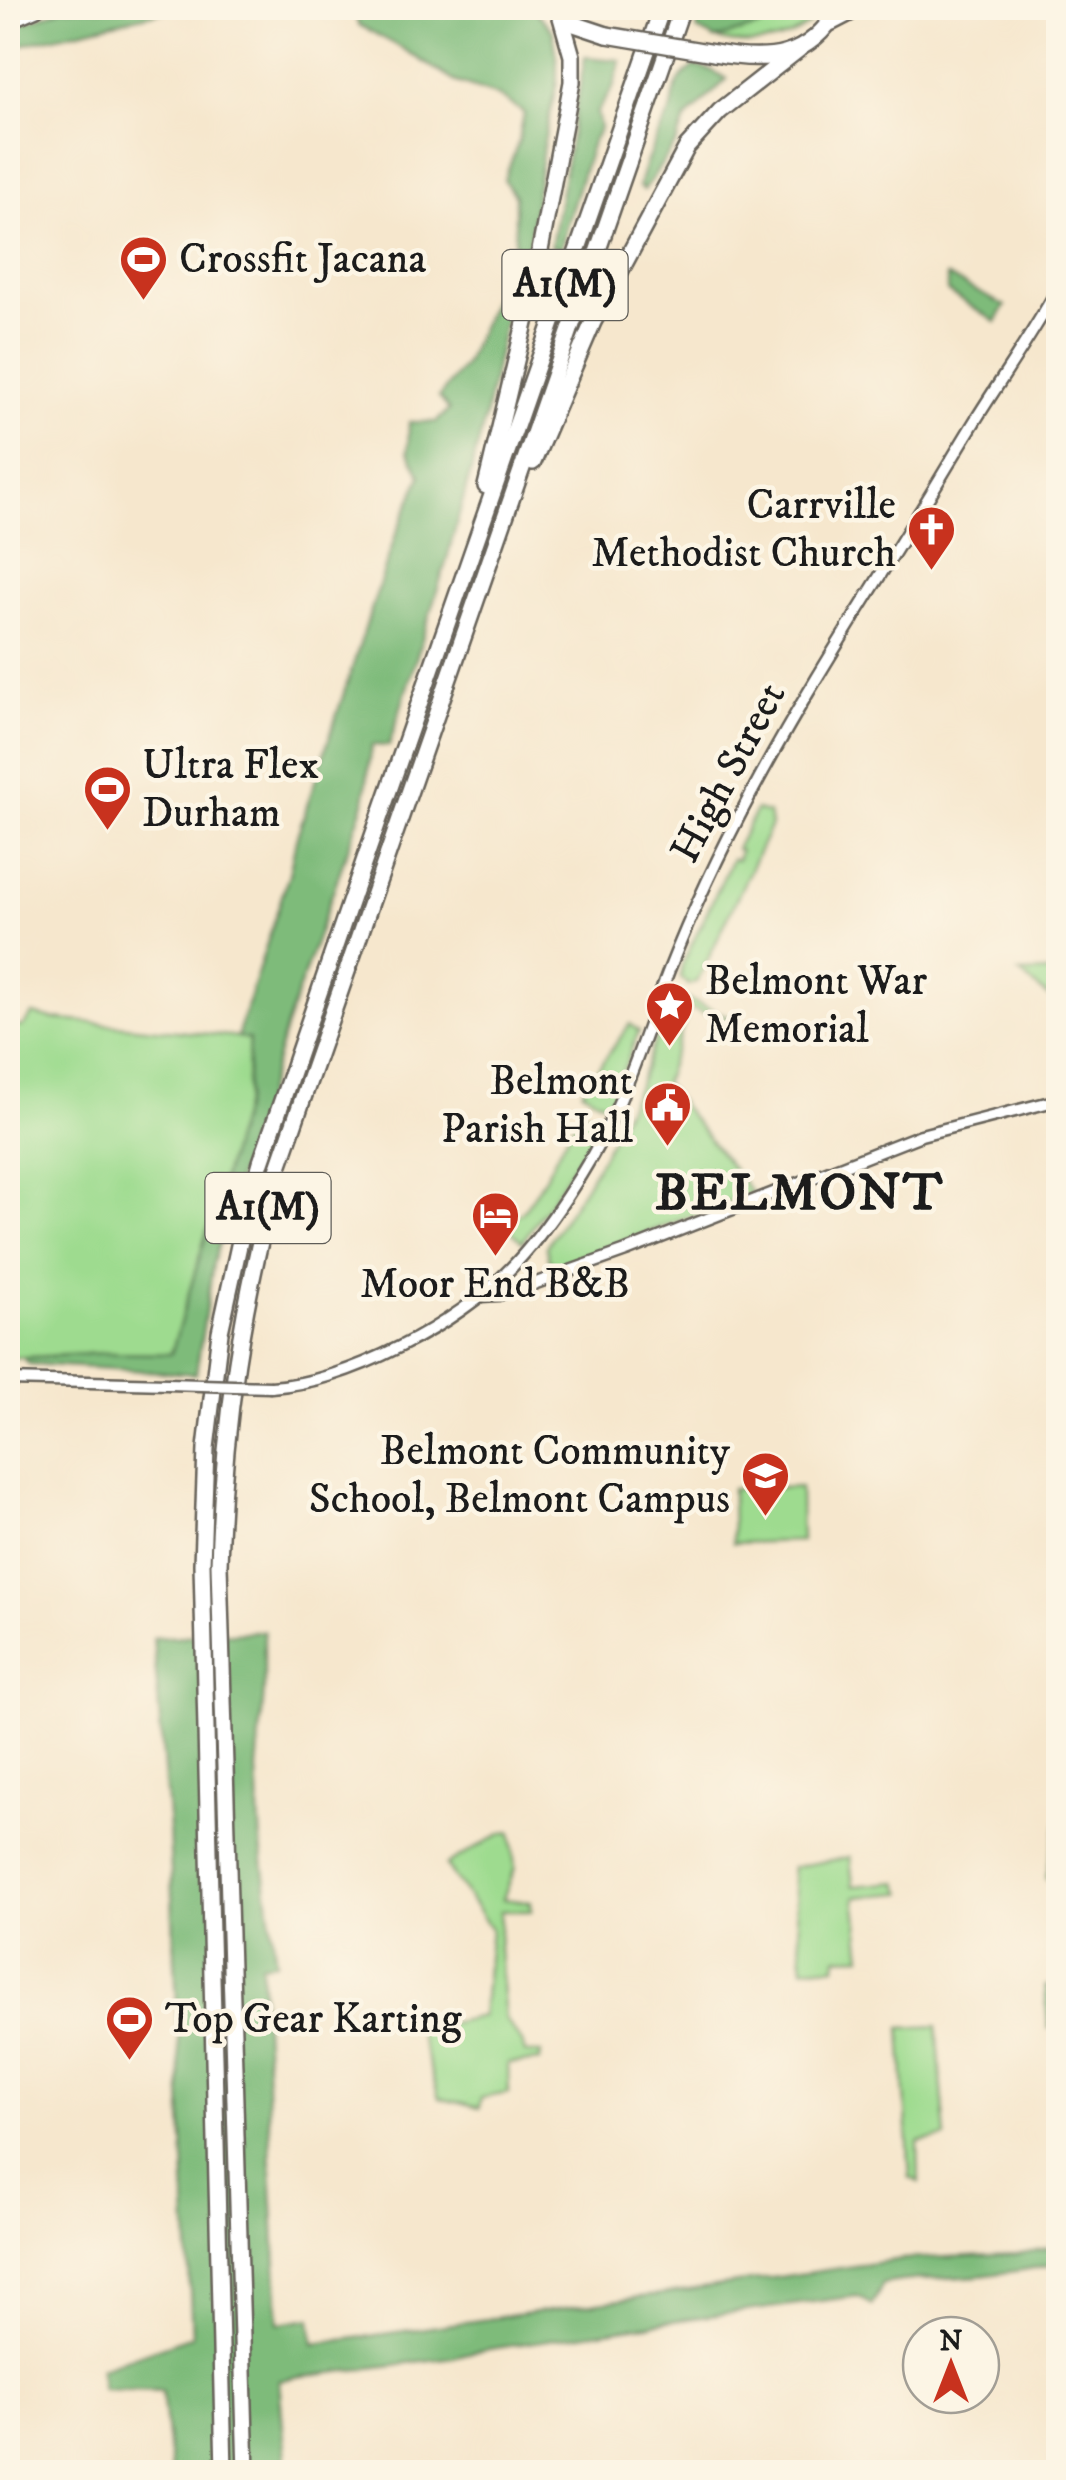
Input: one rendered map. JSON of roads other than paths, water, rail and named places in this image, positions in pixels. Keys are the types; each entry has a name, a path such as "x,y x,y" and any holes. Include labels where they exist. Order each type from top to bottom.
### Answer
{"highway":[{"path":"8,20 36,8"},
{"name":"A1(M)","path":"224,2472 202,1506 212,1390 231,1275 261,1162 662,8"},
{"name":"A1(M)","path":"246,2472 219,1565 224,1450 250,1279 279,1168 682,8"},
{"path":"486,569 593,322 687,146 720,111 815,38 838,8"},
{"path":"829,24 859,8"},
{"path":"468,563 531,298 572,82 572,56 557,11"},
{"path":"557,11 590,31 607,36 745,58 764,59 799,49"}],"street":[{"name":"High Street","path":"480,1296 529,1248 590,1159 627,1084 703,890 752,792 822,668 1058,288"},
{"path":"8,1380 271,1387 322,1380 426,1331 480,1296 525,1287 626,1251 921,1135 1058,1100"}],"place":[{"name":"Crossfit Jacana","path":"144,302"},
{"name":"Carrville Methodist Church","path":"931,572"},
{"name":"Ultra Flex Durham","path":"107,832"},
{"name":"Belmont War Memorial","path":"670,1048"},
{"name":"Belmont Parish Hall","path":"668,1148"},
{"name":"Moor End B&B","path":"495,1258"},
{"name":"Belmont Community School, Belmont Campus","path":"765,1518"},
{"name":"Top Gear Karting","path":"130,2062"}],"district":[{"name":"BELMONT","path":"800,1194"}]}
